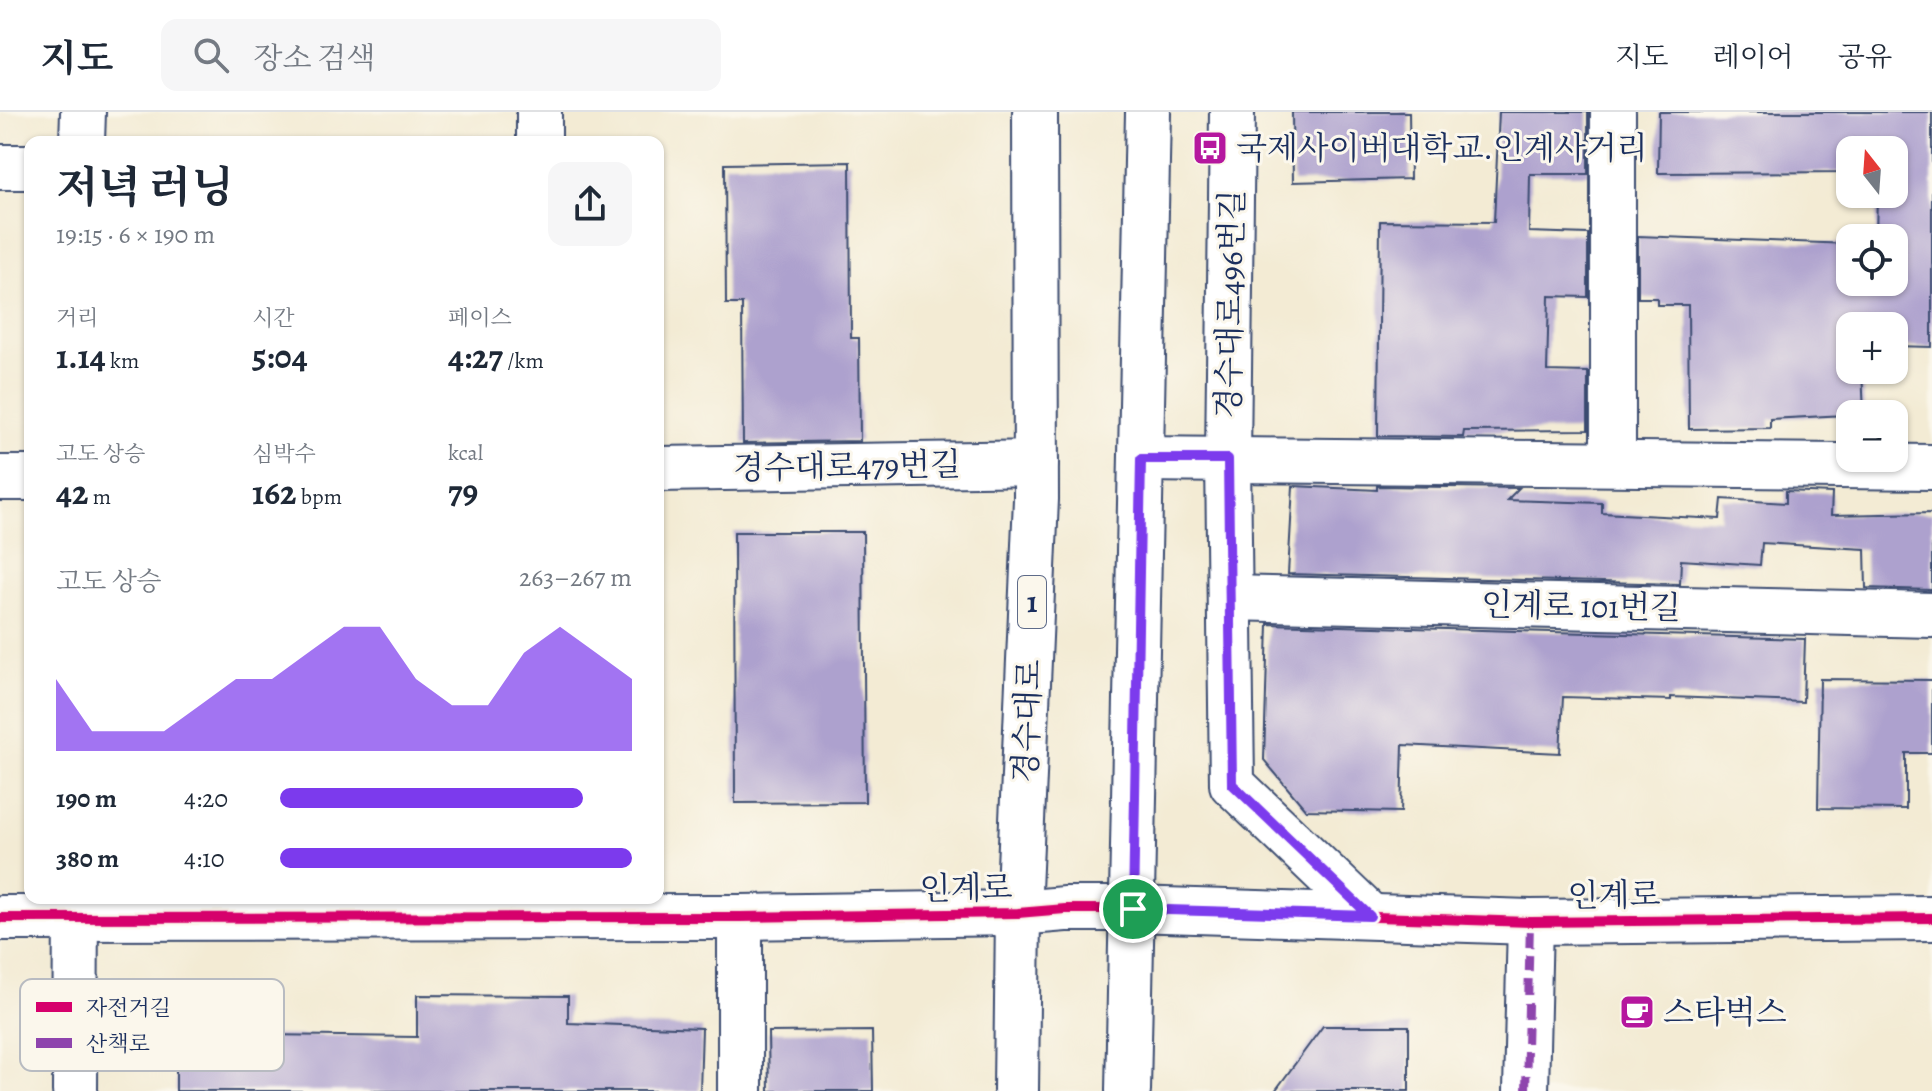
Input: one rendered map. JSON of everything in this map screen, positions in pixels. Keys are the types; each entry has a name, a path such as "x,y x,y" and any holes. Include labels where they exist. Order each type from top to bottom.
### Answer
{"street":[{"path":"82,136 83,112"},
{"path":"539,112 539,136"},
{"name":"경수대로","path":"1016,1091 1018,913 1036,463 1035,112"},
{"path":"1128,1091 1148,112"},
{"name":"경수대로496번길","path":"1232,112 1228,459 1232,784 1370,916"},
{"path":"1613,112 1613,463"},
{"path":"0,167 24,167"},
{"path":"1141,459 1932,467"},
{"name":"경수대로479번길","path":"664,469 1036,463"},
{"path":"0,478 24,478"},
{"name":"인계로 101번길","path":"1230,598 1932,615"},
{"path":"76,908 76,979"},
{"name":"인계로","path":"0,918 76,908 740,917 1133,909 1530,922 1932,918"},
{"path":"740,917 740,1091"},
{"path":"1526,1091 1530,922"},
{"path":"75,1071 75,1091"}],"building":[{"path":"1292,112 1409,112 1410,179 1293,182"},
{"path":"1499,112 1588,112 1588,174 1530,174 1529,232 1588,234 1588,297 1549,296 1547,371 1588,372 1588,430 1464,431 1463,437 1378,436 1380,221 1494,222"},
{"path":"1659,112 1932,112 1932,347 1908,346 1908,312 1836,312 1836,384 1863,384 1863,400 1836,400 1836,415 1770,419 1770,428 1689,429 1688,305 1657,305 1657,298 1638,298 1638,236 1836,243 1836,296 1908,296 1908,224 1876,224 1877,208 1908,208 1908,136 1836,136 1836,172 1658,173"},
{"path":"850,162 851,338 859,338 860,441 743,443 742,304 726,304 725,164"},
{"path":"1293,486 1377,490 1377,486 1519,488 1507,500 1602,503 1602,513 1720,519 1722,499 1786,503 1786,491 1832,493 1831,515 1932,513 1932,590 1866,588 1865,549 1762,543 1760,565 1681,560 1680,584 1288,574"},
{"path":"734,532 863,532 865,802 735,803"},
{"path":"1268,624 1805,639 1803,702 1563,697 1560,753 1403,745 1401,812 1306,810 1264,760"},
{"path":"1820,679 1932,680 1932,753 1906,753 1906,809 1818,808"},
{"path":"417,995 568,996 568,1023 702,1028 700,1091 176,1091 176,1071 284,1071 284,1035 417,1037"},
{"path":"1323,1026 1409,1026 1409,1091 1275,1091"},
{"path":"872,1031 873,1091 769,1091 768,1032"}],"marked path":[{"path":"1526,1091 1530,922"}],"cycle path":[{"path":"0,918 740,917 1018,913 1065,909 1530,922 1932,918"}],"place":[{"name":"국제사이버대학교.인계사거리","path":"1210,148"},
{"name":"스타벅스","path":"1637,1012"}],"route":[{"path":"1141,459 1228,459 1232,784 1370,916 1133,909 1141,459"}]}
